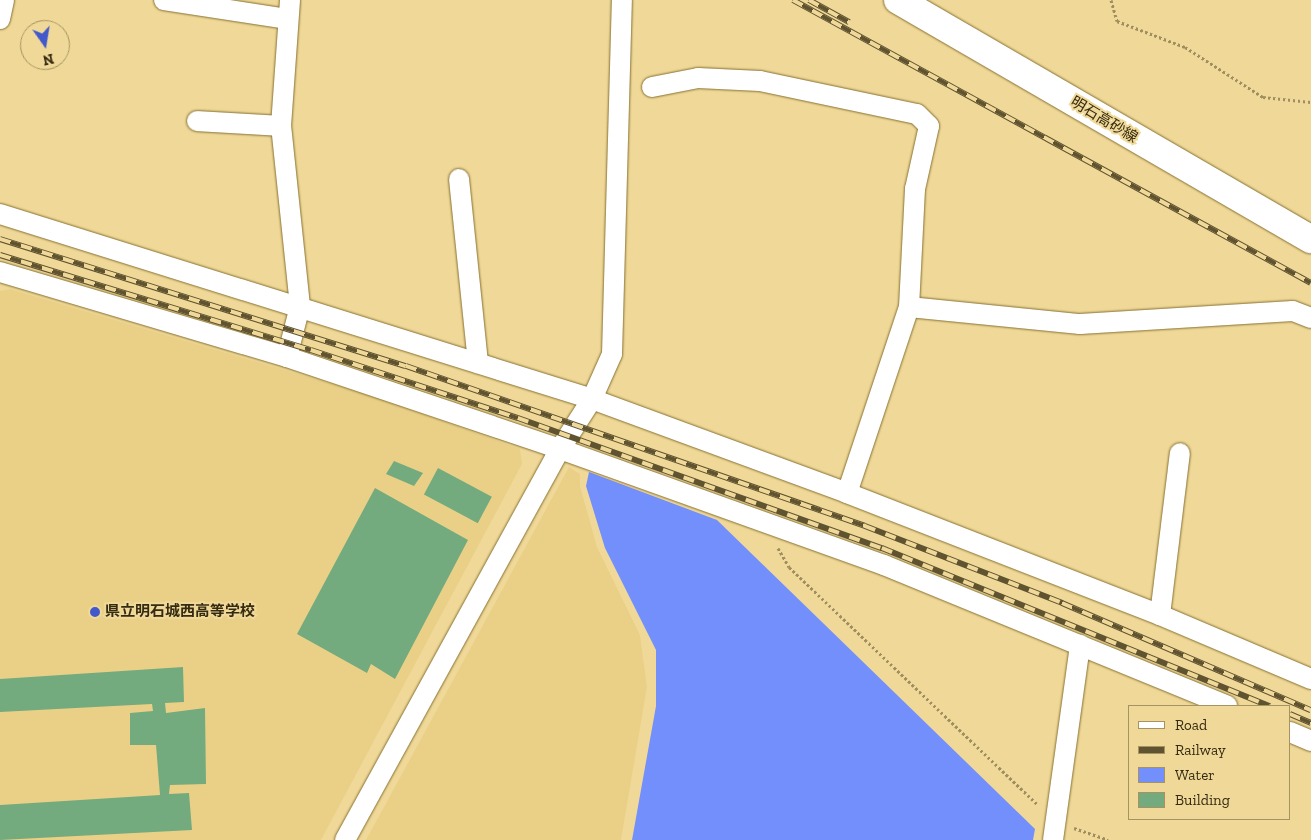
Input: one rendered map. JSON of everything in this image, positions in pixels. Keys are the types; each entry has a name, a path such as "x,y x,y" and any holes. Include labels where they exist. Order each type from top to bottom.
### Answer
{"main road":[{"name":"明石高砂線","path":"898,0 1311,239"}],"street":[{"path":"0,19 4,0"},
{"path":"164,0 288,9 281,126 300,306 287,357"},
{"path":"345,840 560,448 592,399 612,354 622,0"},
{"path":"652,87 698,78 760,81 917,114 929,126 915,189 909,307 847,493"},
{"path":"197,120 281,126"},
{"path":"459,179 478,363"},
{"path":"0,214 300,306 592,399 847,493 1160,615 1311,679"},
{"path":"0,272 287,357 560,448 884,565 1225,705"},
{"path":"909,307 1080,324 1293,311 1311,318"},
{"path":"1160,615 1180,453"},
{"path":"1054,831 1080,645"},
{"path":"1291,732 1311,741"}],"path":[{"path":"1111,0 1117,21 1185,47 1263,97 1311,102"},
{"path":"762,522 789,566 1054,831 1108,840"}],"shaded area":[{"path":"10,289 372,396 520,449 522,464 321,840 0,840 0,291"},
{"path":"569,467 580,474 580,486 597,547 640,635 647,687 621,840 366,840"}],"water":[{"path":"589,472 717,520 1035,829 1033,840 632,840 656,706 656,650 605,548 586,486"}],"building":[{"path":"394,461 423,473 414,486 386,474"},
{"path":"438,468 492,497 478,523 424,494"},
{"path":"375,488 468,540 395,679 371,664 367,673 297,634"},
{"path":"183,667 184,702 165,703 166,713 205,708 206,784 170,785 169,794 189,793 192,830 0,840 0,805 160,795 156,745 130,745 130,713 153,711 152,704 0,712 0,679"}],"railway":[{"path":"793,0 1311,283"},
{"path":"809,0 849,22"},
{"path":"0,239 406,366 865,526 1062,603 1311,710"},
{"path":"0,255 311,350 518,418 882,548 1268,705"},
{"path":"1291,714 1311,723"}],"place":[{"name":"県立明石城西高等学校","path":"95,612"}]}
